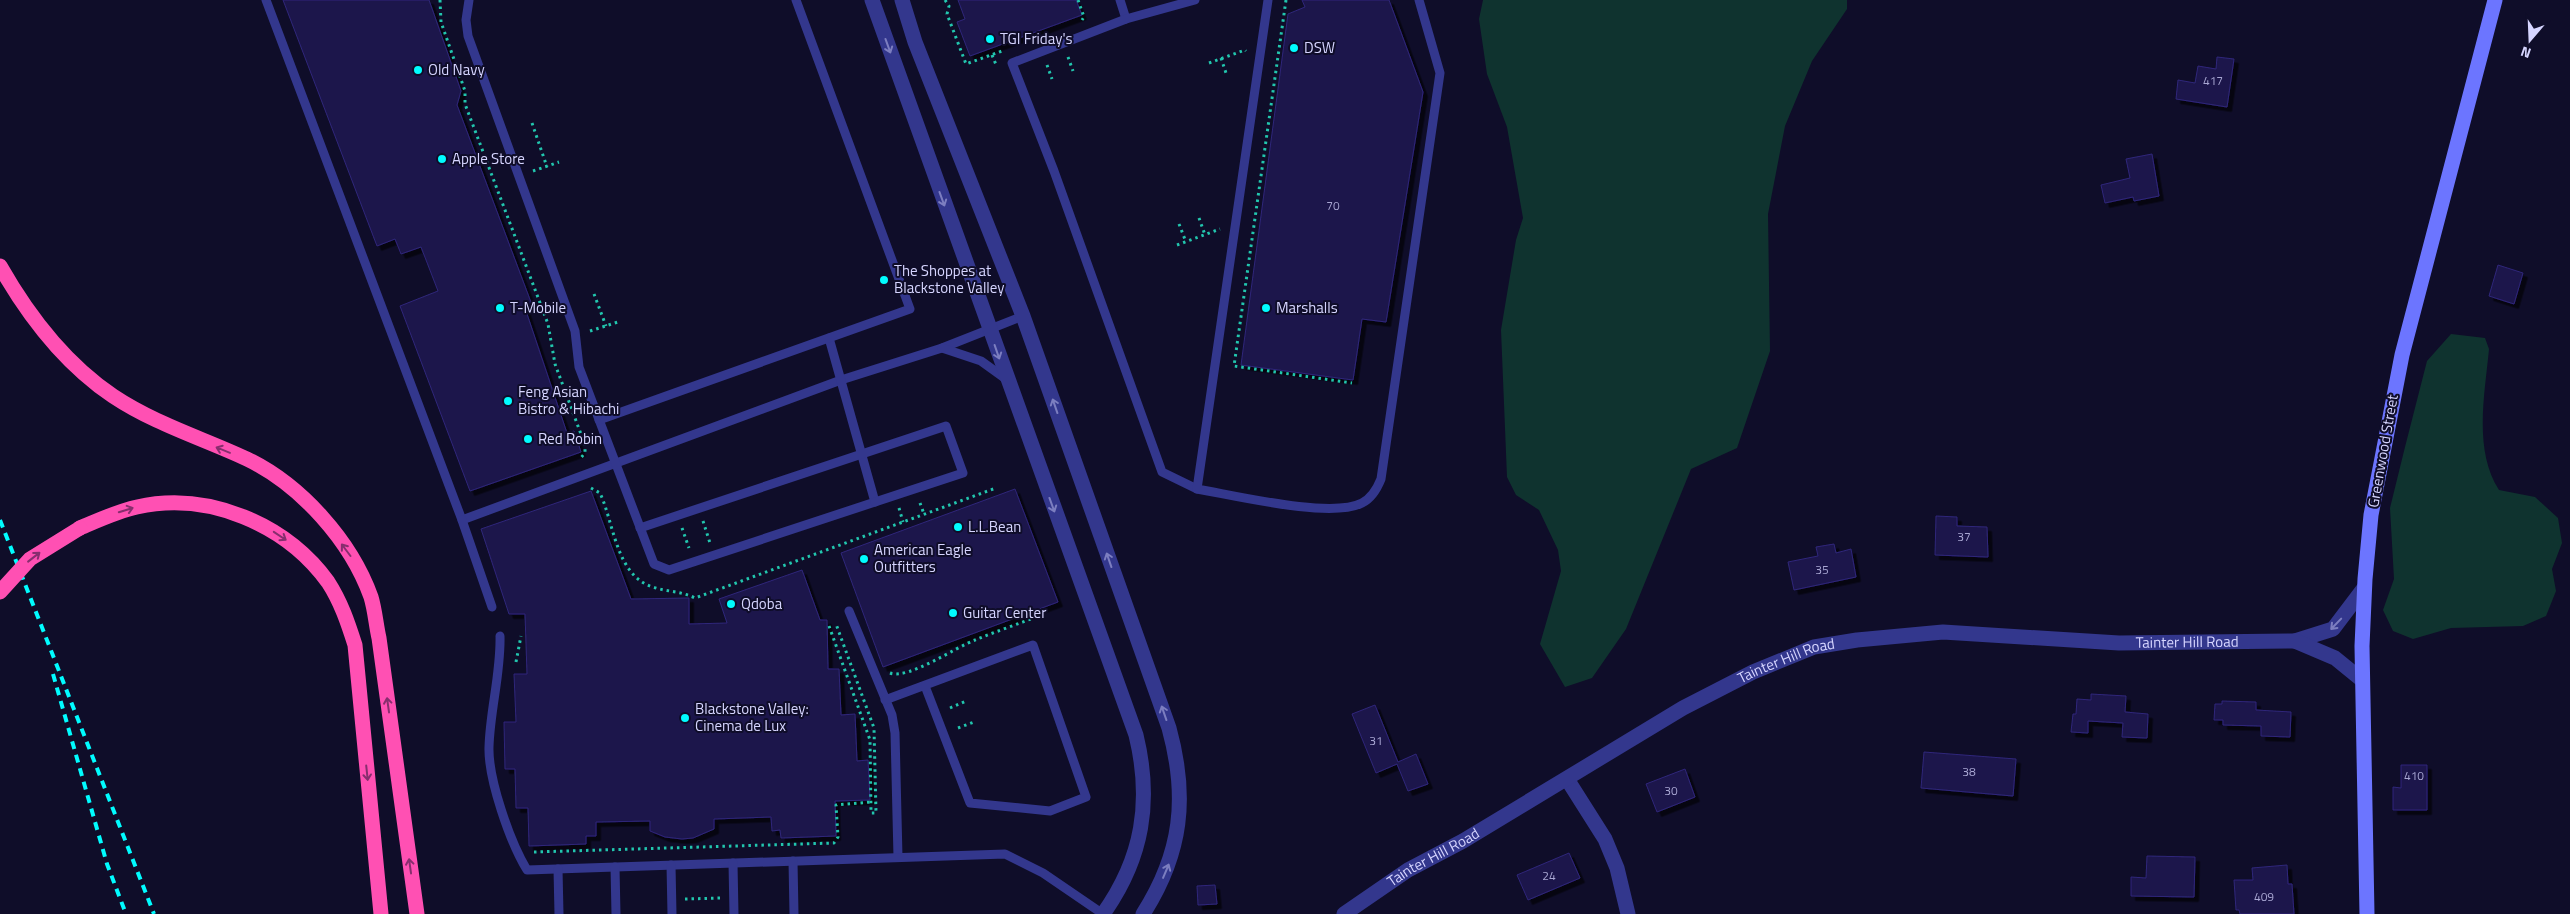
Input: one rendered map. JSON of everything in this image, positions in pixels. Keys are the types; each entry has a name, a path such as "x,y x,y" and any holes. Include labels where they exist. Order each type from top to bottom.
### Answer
{"highway":[{"path":"0,266 20,300 44,334 73,364 113,396 154,420 248,460 290,486 327,524 357,564 372,599 379,638 417,914"},
{"path":"0,592 30,560 80,528 138,507 171,503 210,505 248,519 280,535 305,555 328,582 344,610 355,645 381,914"}],"street":[{"path":"872,0 1006,379 1136,735 1143,766 1144,794 1136,851 1119,892 1103,914"},
{"path":"902,0 915,42 1023,316 1166,718 1178,760 1180,794 1178,826 1171,859 1160,886 1143,914"},
{"name":"Greenwood Street","path":"2367,914 2362,680 2364,588 2371,515 2394,388 2495,0"},
{"name":"Tainter Hill Road","path":"1344,914 1408,870 1463,841 1682,708 1729,683 1793,654 1835,643 1943,632 2118,643 2294,641 2333,629 2364,588"},
{"name":"Tainter Hill Road","path":"2294,641 2335,658 2362,680"},
{"path":"1567,779 1605,839 1617,868 1628,914"}],"lane":[{"path":"266,0 462,520 492,607"},
{"path":"470,0 466,20 468,36 575,332 579,367 615,464 654,564 669,570 963,473 946,426 640,528"},
{"path":"599,420 910,309 796,0"},
{"path":"1120,0 1126,19"},
{"path":"1195,0 1126,19 1012,62 1058,179 1162,472 1197,489 1288,504 1340,509 1362,503 1376,492 1382,471 1440,73 1419,0"},
{"path":"1197,489 1268,0"},
{"path":"462,520 841,380 942,348 988,328 1023,316"},
{"path":"829,338 875,502"},
{"path":"942,348 981,361 1006,379"},
{"path":"849,611 892,715 895,733 898,857"},
{"path":"500,636 501,654 489,748 496,786 511,836 527,870 1005,854 1044,873 1103,914"},
{"path":"885,700 1033,645 1086,797 1050,811 970,803 925,686"},
{"path":"793,861 794,914"},
{"path":"733,863 734,914"},
{"path":"671,865 672,914"},
{"path":"615,867 616,914"},
{"path":"558,869 559,914"}],"path":[{"path":"440,0 441,22 465,91 465,104 548,324 555,364 585,445 585,453 576,462"},
{"path":"945,0 949,6 947,14 966,64 1010,48"},
{"path":"1078,0 1084,17 1081,22"},
{"path":"1286,0 1234,366 1352,383"},
{"path":"1209,63 1246,50 1247,57"},
{"path":"992,55 999,72"},
{"path":"1221,58 1227,76"},
{"path":"532,123 547,167"},
{"path":"527,173 559,162"},
{"path":"1199,218 1205,235"},
{"path":"1179,224 1186,242"},
{"path":"1177,245 1223,228"},
{"path":"594,294 606,326"},
{"path":"587,332 618,322"},
{"path":"699,508 711,546"},
{"path":"678,516 691,553"},
{"path":"884,671 894,675 903,673 940,659 972,641 1044,614"},
{"path":"829,626 870,740 871,813 876,813 874,728 836,624"},
{"path":"515,663 521,636"},
{"path":"950,708 966,701"},
{"path":"958,728 974,722"},
{"path":"530,852 834,843 838,837 836,805 871,802"},
{"path":"684,899 734,898"}],"green space":[{"path":"1483,0 1847,0 1847,9 1812,61 1785,126 1768,214 1770,351 1737,448 1691,469 1626,629 1592,678 1565,687 1540,644 1561,571 1558,550 1539,510 1516,495 1507,477 1501,330 1516,240 1523,218 1507,127 1487,74 1479,19"},
{"path":"2451,334 2485,338 2489,349 2483,439 2491,474 2499,490 2535,497 2558,518 2562,543 2552,569 2556,591 2546,616 2523,626 2451,628 2413,639 2393,631 2383,610 2394,579 2390,508 2427,361"}],"building":[{"path":"283,0 429,0 461,91 457,105 532,305 525,308 567,433 574,431 581,452 470,491 400,306 438,291 421,247 401,254 395,239 377,246"},
{"name":"TGI Friday's","path":"958,0 1076,0 1082,15 970,56 957,22 965,19"},
{"path":"1302,0 1389,0 1423,92 1386,322 1362,319 1353,380 1241,365 1288,14 1305,7"},
{"path":"2217,57 2234,59 2227,107 2176,99 2178,80 2195,83 2198,66 2216,69"},
{"path":"2152,154 2159,196 2134,201 2133,197 2105,203 2101,185 2130,178 2126,159"},
{"path":"2498,265 2523,273 2514,304 2489,296"},
{"path":"1015,489 1058,602 883,667 841,553"},
{"name":"Blackstone Valley: Cinema de Lux","path":"591,491 631,599 689,598 689,624 727,623 719,599 802,570 820,620 827,620 828,669 839,669 841,715 855,714 857,761 868,760 870,800 835,801 836,836 781,838 780,830 772,831 771,817 714,819 714,829 693,838 682,839 665,837 650,831 650,821 596,822 596,836 586,836 586,844 529,846 528,808 516,808 515,769 505,769 504,722 516,722 514,674 527,674 525,614 509,614 481,529"},
{"path":"1936,516 1957,517 1957,526 1987,527 1988,557 1935,555"},
{"path":"1834,544 1836,553 1851,549 1856,577 1794,590 1788,562 1818,556 1816,547"},
{"path":"2091,694 2126,696 2125,712 2148,714 2147,738 2122,737 2123,723 2088,721 2088,733 2071,732 2073,714 2076,714 2077,699 2091,700"},
{"path":"2222,701 2256,702 2256,710 2291,712 2290,737 2261,736 2261,726 2223,725 2223,720 2214,720 2215,704 2222,704"},
{"path":"1375,705 1398,762 1416,754 1428,784 1408,791 1397,764 1376,773 1352,714"},
{"path":"1924,752 2016,759 2013,796 1921,788"},
{"path":"2401,765 2427,765 2427,810 2393,810 2393,787 2401,788"},
{"path":"1685,769 1695,797 1657,812 1646,784"},
{"path":"1569,853 1580,878 1528,900 1517,875"},
{"path":"2147,856 2195,857 2194,897 2131,896 2131,877 2146,878"},
{"path":"2287,865 2288,884 2292,884 2294,914 2240,914 2239,910 2236,910 2234,880 2253,880 2252,868"},
{"path":"1215,885 1217,904 1198,905 1197,886"}],"railway":[{"path":"0,520 154,914"},
{"path":"53,674 107,864 126,914"}],"place":[{"name":"TGI Friday's","path":"990,39"},
{"name":"DSW","path":"1294,48"},
{"name":"Old Navy","path":"418,70"},
{"name":"Apple Store","path":"442,159"},
{"name":"The Shoppes at Blackstone Valley","path":"884,280"},
{"name":"T-Mobile","path":"500,308"},
{"name":"Marshalls","path":"1266,308"},
{"name":"Feng Asian Bistro & Hibachi","path":"508,401"},
{"name":"Red Robin","path":"528,439"},
{"name":"L.L.Bean","path":"958,527"},
{"name":"American Eagle Outfitters","path":"864,559"},
{"name":"Qdoba","path":"731,604"},
{"name":"Guitar Center","path":"953,613"},
{"name":"Blackstone Valley: Cinema de Lux","path":"685,718"}]}
